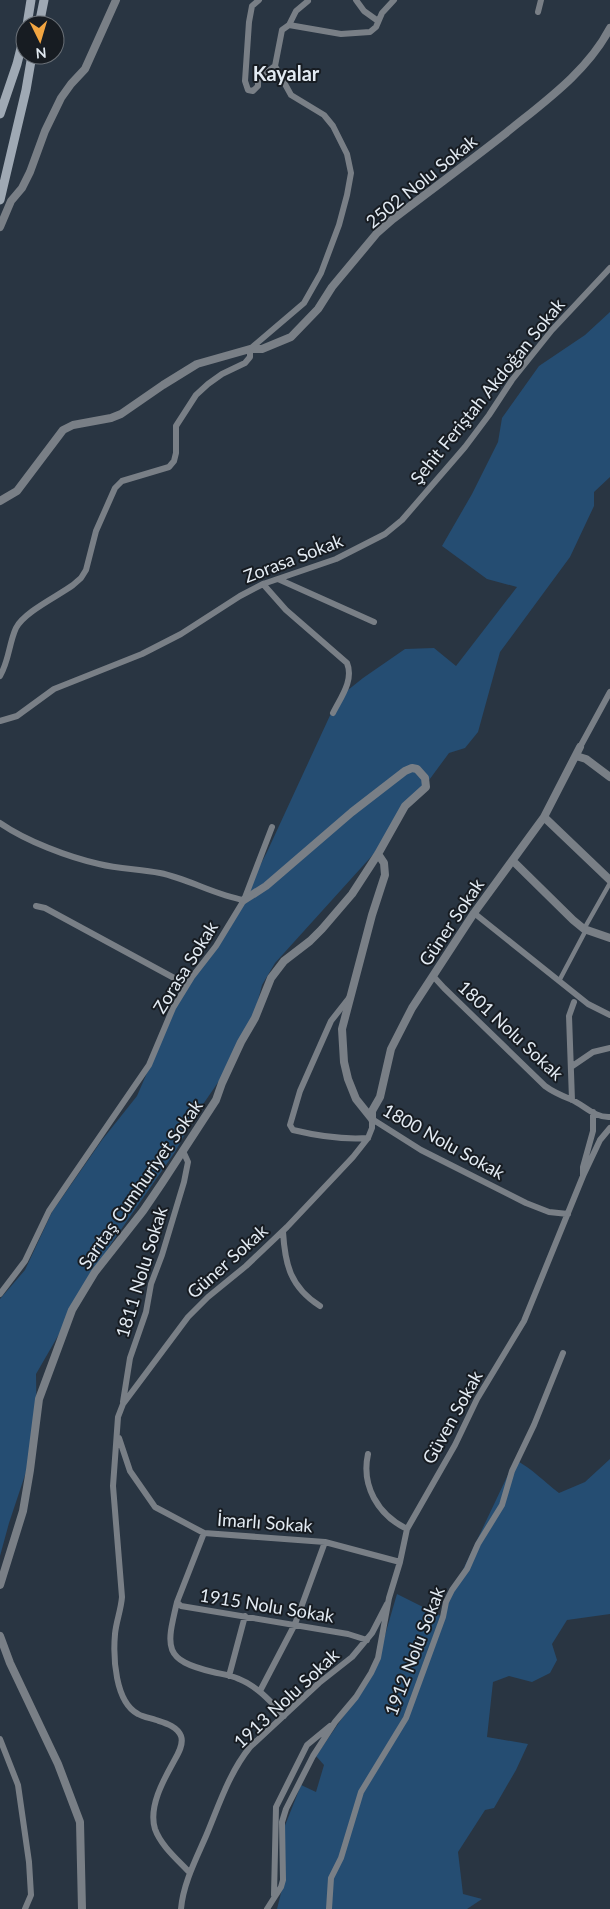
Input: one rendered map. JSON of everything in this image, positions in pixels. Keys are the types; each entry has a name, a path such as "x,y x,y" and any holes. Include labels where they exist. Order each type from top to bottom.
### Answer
{"main road":[{"path":"29,15 31,0"},
{"path":"42,15 44,0"},
{"path":"0,114 17,65"},
{"path":"0,200 30,65"}],"street":[{"path":"0,227 11,200 22,188 30,172 45,131 61,98 71,84 86,69 116,0"},
{"path":"259,0 252,6 245,81 248,90 253,91 258,86 258,80 275,66 282,30 289,25 296,11 308,1"},
{"path":"356,0 364,11 378,21"},
{"path":"289,25 341,34 370,32 376,27 378,21 394,0"},
{"path":"538,12 541,0"},
{"name":"2502 Nolu Sokak","path":"0,501 17,491 63,430 73,425 111,418 121,414 197,364 250,349 262,349 282,341 297,332 318,309 332,287 377,233 549,99 601,46 610,28"},
{"path":"0,676 8,658 16,629 22,620 73,585 86,570 96,531 115,488 122,481 169,467 174,461 176,453 176,426 196,395 222,374 250,358 250,349 304,303 321,273 339,225 347,195 351,174 347,154 333,126 324,115 291,95 275,66"},
{"name":"Şehit Feriştah Akdoğan Sokak","path":"408,512 465,447 489,416 512,380 552,330 610,268"},
{"name":"Zorasa Sokak","path":"0,721 17,716 54,689 142,654 181,634 240,596 263,584 336,559 362,547 385,534 408,512"},
{"path":"278,579 374,622"},
{"path":"263,584 286,610 346,663 349,670 348,681 333,713"},
{"name":"Güner Sokak","path":"190,1873 166,1846 155,1828 153,1812 159,1793 182,1744 181,1735 176,1728 137,1714 126,1703 122,1696 114,1660 115,1632 122,1597 113,1486 118,1417 123,1404 188,1317 208,1297 283,1232 354,1157 368,1138 372,1128 372,1111 380,1097 391,1049 412,1008 474,913 544,818 610,692"},
{"path":"576,756 586,759 610,777"},
{"name":"Sarıtaş Cumhuriyet Sokak","path":"0,1585 23,1511 40,1399 52,1360 77,1300 118,1240 143,1211 216,1100 241,1042 255,1018 270,978 284,961 322,929 352,894 378,854 405,806 426,787 425,778 417,768 405,771 352,812 273,880 244,900"},
{"path":"544,818 610,881 559,981"},
{"path":"0,823 19,835 73,857 99,864 159,873 222,896 244,900"},
{"name":"Zorasa Sokak","path":"0,1294 25,1261 49,1212 149,1065 173,1008 187,985 216,946 244,900 272,827"},
{"name":"1800 Nolu Sokak","path":"378,854 384,863 385,874 372,915 342,1029 344,1062 356,1099 372,1119 421,1150 526,1202 549,1212 568,1214"},
{"path":"513,861 573,920 585,929 610,938"},
{"path":"36,906 45,908 187,985"},
{"path":"474,913 588,1004 610,1016"},
{"name":"1801 Nolu Sokak","path":"433,976 545,1086 560,1096 572,1100 600,1116 610,1117"},
{"path":"349,998 331,1021 300,1091 290,1125 293,1130 333,1137 368,1138"},
{"name":"1801 Nolu Sokak","path":"572,1100 569,1016 574,1002"},
{"name":"1801 Nolu Sokak","path":"571,1067 593,1052 610,1048"},
{"path":"583,1176 582,1167 593,1131 592,1112"},
{"name":"Güven Sokak","path":"274,1899 276,1876 274,1818 276,1807 307,1746 335,1722 356,1698 371,1673 378,1658 407,1529 526,1316 583,1176 600,1140 610,1128"},
{"name":"1811 Nolu Sokak","path":"123,1404 130,1358 146,1312 151,1284 162,1255 184,1182 188,1162 183,1150"},
{"path":"283,1232 284,1255 287,1267 306,1297 320,1306"},
{"name":"1912 Nolu Sokak","path":"329,1909 331,1878 341,1858 361,1792 406,1718 443,1617 446,1602 467,1569 478,1544 502,1505 512,1471 534,1425 563,1353"},
{"name":"İmarlı Sokak","path":"118,1435 130,1471 155,1507 204,1533 324,1542 400,1562"},
{"path":"368,1454 366,1474 370,1491 383,1513 395,1523 407,1529"},
{"name":"1915 Nolu Sokak","path":"204,1533 177,1602 184,1607 295,1624 348,1634 366,1640"},
{"path":"260,1692 295,1624 324,1542"},
{"name":"1913 Nolu Sokak","path":"181,1909 190,1873 232,1774 241,1758 250,1747 320,1683 352,1657 372,1633 390,1598"},
{"path":"177,1602 170,1630 174,1656 190,1666 240,1679 260,1692 284,1716"},
{"path":"229,1676 245,1616"},
{"path":"0,1636 10,1663 58,1764 80,1822 82,1909"},
{"name":"Güven Sokak","path":"267,1909 283,1880 282,1822 286,1809 313,1756 335,1722"},
{"path":"0,1739 18,1785 29,1862 31,1895 25,1909"}],"shaded area":[{"path":"610,312 610,477 594,492 594,506 570,557 500,652 478,732 465,748 449,753 379,848 275,963 262,985 252,1023 234,1059 195,1116 175,1152 111,1244 36,1374 37,1439 0,1556 0,1299 25,1270 52,1212 102,1140 137,1096 181,994 233,918 267,852 333,709 343,694 405,649 434,648 456,666 517,587 487,579 442,546 472,494 498,442 502,418 539,366 585,335"},
{"path":"610,1459 610,1614 567,1620 552,1644 557,1660 550,1673 532,1682 509,1676 493,1682 487,1737 528,1744 516,1770 494,1808 485,1810 458,1852 463,1894 482,1899 467,1909 277,1909 282,1889 284,1828 301,1785 316,1792 324,1765 316,1756 367,1682 385,1635 397,1594 441,1616 515,1460 559,1493 585,1482"}],"district":[{"name":"Kayalar","path":"286,73"}]}
